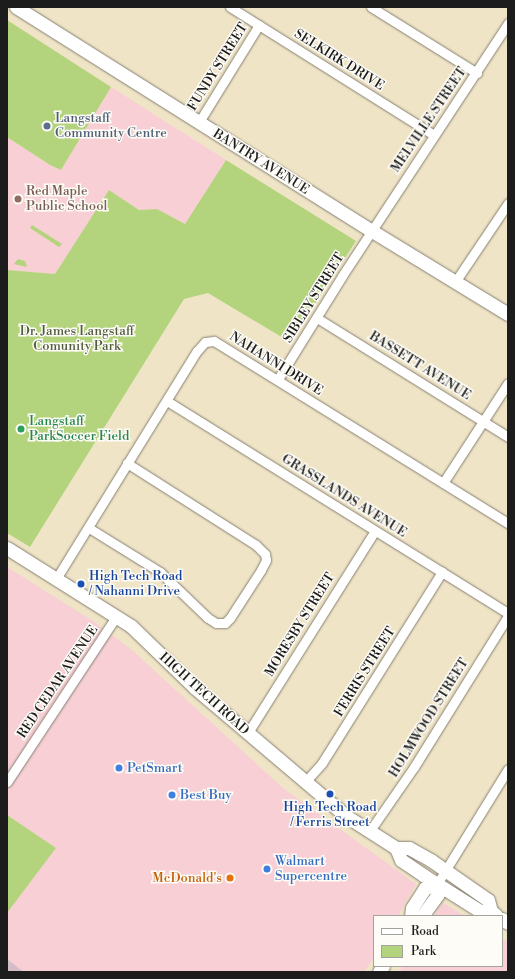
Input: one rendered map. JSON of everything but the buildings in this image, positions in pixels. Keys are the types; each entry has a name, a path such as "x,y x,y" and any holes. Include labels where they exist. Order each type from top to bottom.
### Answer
{"street":[{"name":"BANTRY AVENUE","path":"16,7 372,231 508,314"},
{"name":"SELKIRK DRIVE","path":"230,7 434,135"},
{"path":"371,7 476,72"},
{"name":"MELVILLE STREET","path":"372,231 508,23"},
{"name":"FUNDY STREET","path":"199,122 260,25"},
{"path":"455,282 508,203"},
{"name":"SIBLEY STREET","path":"278,379 372,231"},
{"name":"BASSETT AVENUE","path":"317,318 508,437"},
{"name":"NAHANNI DRIVE","path":"56,579 89,528 127,463 197,351 205,342 214,341 278,379 508,523"},
{"path":"443,483 508,383"},
{"name":"GRASSLANDS AVENUE","path":"167,401 508,614"},
{"path":"89,528 160,572 208,618 216,623 225,622 230,618 261,570 266,560 265,554 256,545 127,463"},
{"name":"MORESBY STREET","path":"247,734 375,531"},
{"name":"HIGH TECH ROAD","path":"7,548 130,626 195,688 247,734 346,816 396,848 409,848 445,870 488,900 500,915"},
{"name":"FERRIS STREET","path":"306,782 329,753 442,572"},
{"name":"HOLMWOOD STREET","path":"369,832 414,767 508,614"},
{"name":"RED CEDAR AVENUE","path":"7,782 116,617"},
{"path":"423,915 438,894 437,884 445,870 508,769"},
{"name":"HIGH TECH ROAD","path":"396,848 401,860 480,911 493,915"},
{"path":"411,915 412,908 425,888 437,884"}],"shaded area":[{"path":"111,87 226,160 185,224 157,209 139,210 109,190 55,274 7,270 7,137 50,165 61,170"},
{"path":"7,567 93,621 132,650 283,788 416,884 399,915 373,915 373,959 364,972 24,972 7,959 7,913 56,848 7,815"},
{"path":"442,902 463,915 435,915"},
{"path":"503,939 508,942 508,972 399,972 402,967 503,967"},
{"path":"7,959 24,972 7,972"}],"green space":[{"path":"7,20 111,87 61,170 50,165 7,137"},
{"name":"Dr. James Langstaff Comunity Park","path":"226,160 356,241 290,342 208,293 184,299 30,547 7,533 7,270 55,274 109,190 139,210 157,209 185,224"},
{"path":"32,225 62,244 59,247 30,228"},
{"path":"18,259 25,261 27,267 14,264"},
{"path":"7,815 56,848 7,913"}],"place":[{"name":"Langstaff Community Centre","path":"47,126"},
{"name":"Red Maple Public School","path":"18,199"},
{"name":"Langstaff ParkSoccer Field","path":"21,429"},
{"name":"High Tech Road / Nahanni Drive","path":"81,584"},
{"name":"PetSmart","path":"119,768"},
{"name":"High Tech Road / Ferris Street","path":"330,794"},
{"name":"Best Buy","path":"172,795"},
{"name":"Walmart Supercentre","path":"267,869"},
{"name":"McDonald's","path":"230,878"}]}
